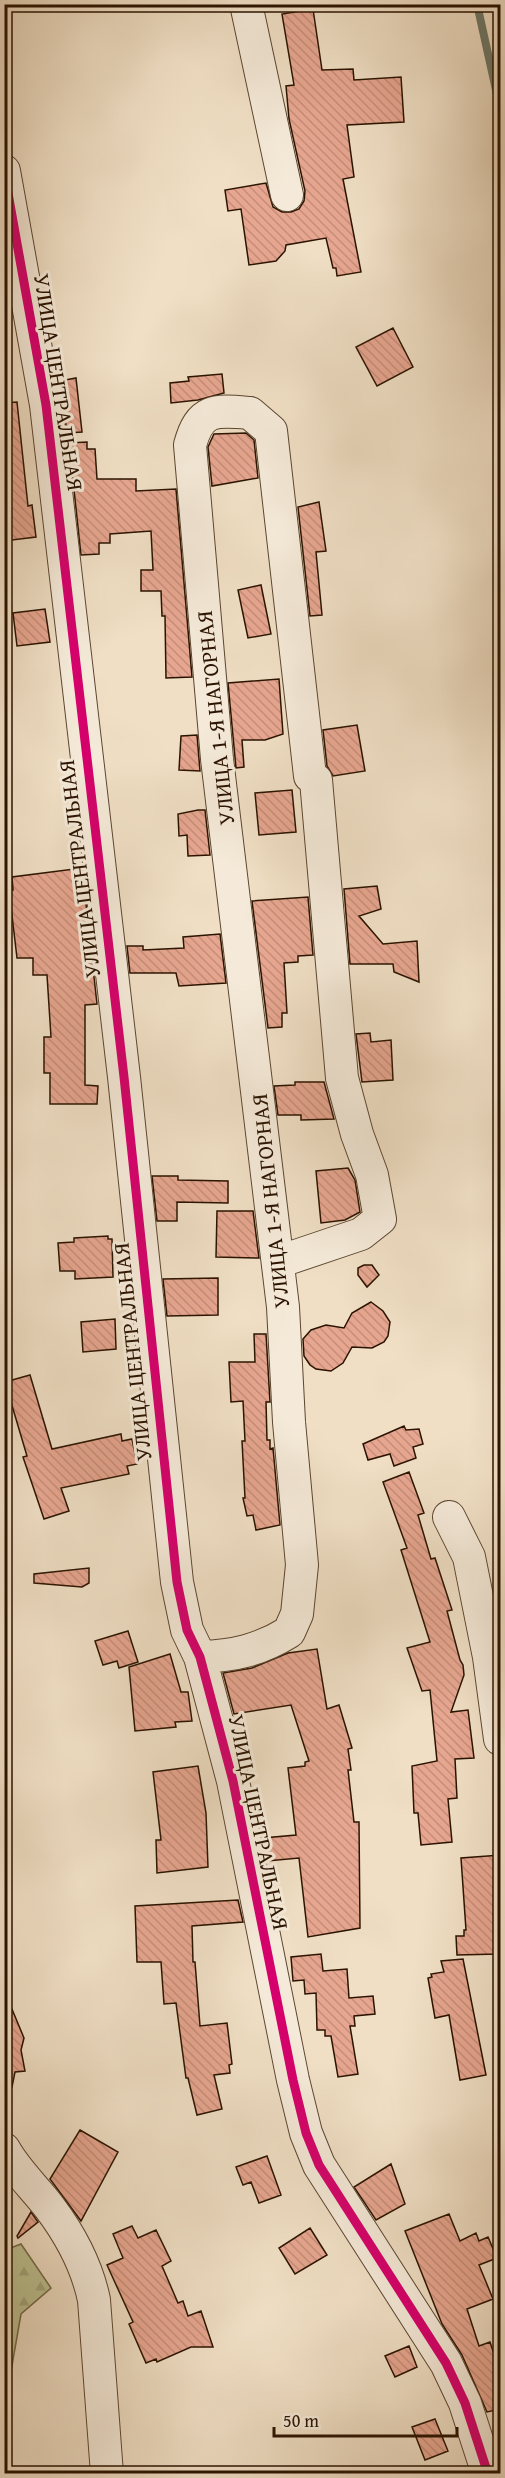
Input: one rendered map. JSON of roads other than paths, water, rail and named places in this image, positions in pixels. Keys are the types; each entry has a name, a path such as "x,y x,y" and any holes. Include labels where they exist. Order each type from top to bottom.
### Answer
{"street":[{"path":"246,4 286,195"},
{"name":"УЛИЦА ЦЕНТРАЛЬНАЯ","path":"4,171 46,405 84,741 101,868 177,1582 187,1630 200,1657 233,1781 279,2016 306,2133 319,2165 446,2363 465,2403 488,2474"},
{"name":"УЛИЦА 1-Я НАГОРНАЯ","path":"200,1657 228,1656 266,1645 289,1632 297,1614 302,1565 278,1262 215,749 190,445 195,426 202,417 218,411 250,412 265,424 272,438 310,776 316,780 322,833 339,1057 342,1078 357,1134 377,1193 380,1219 361,1234 278,1262"},
{"path":"449,1517 469,1557 489,1657 501,1738"},
{"path":"4,2148 50,2208 80,2254 89,2276 94,2300 107,2474"}],"waterway":[{"path":"477,4 500,108"}]}
